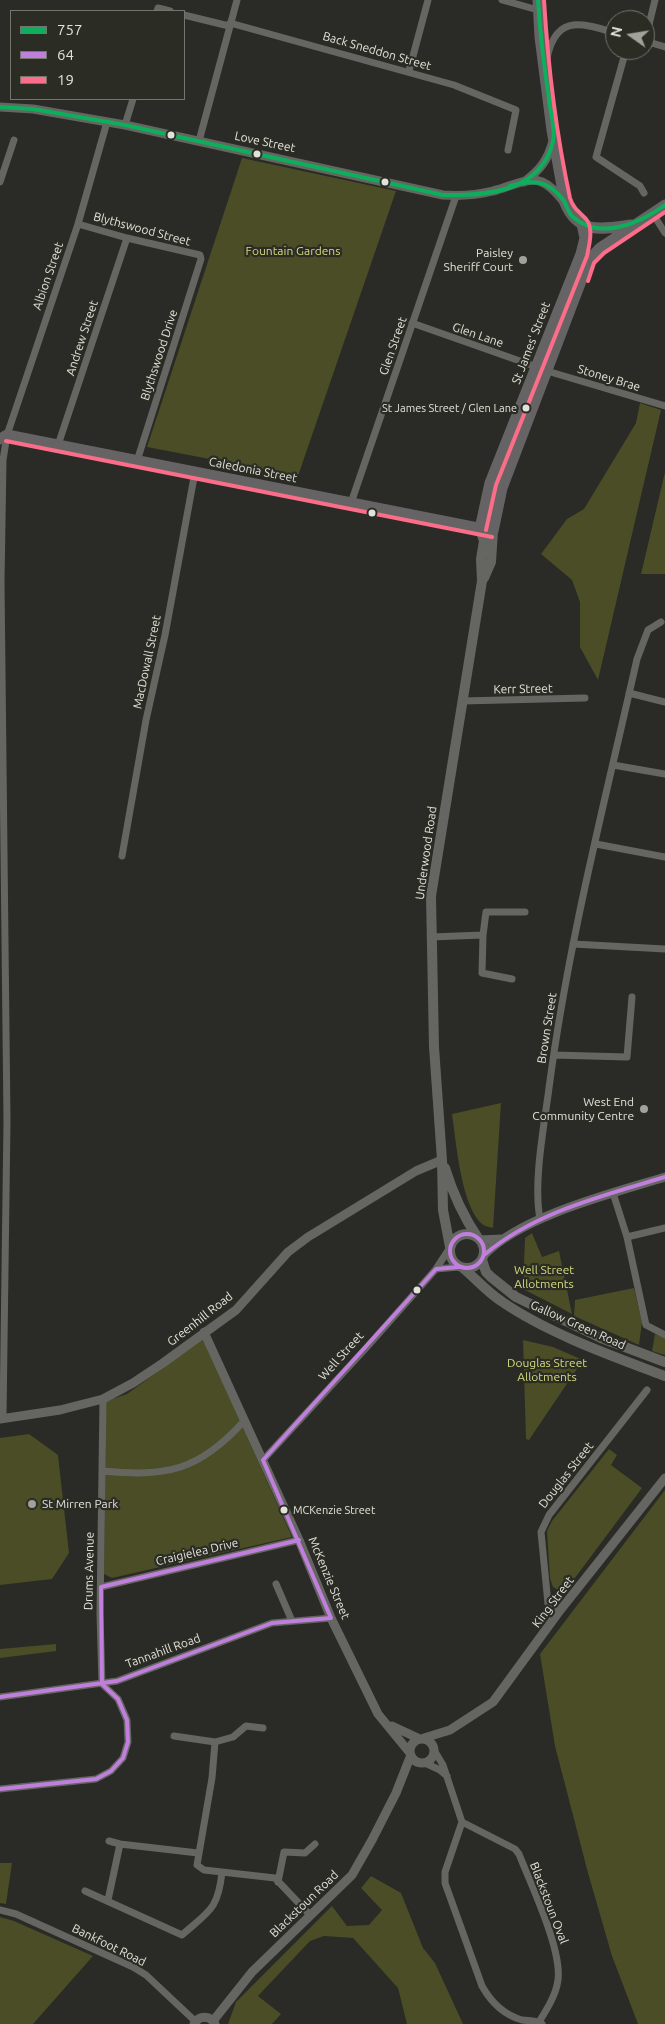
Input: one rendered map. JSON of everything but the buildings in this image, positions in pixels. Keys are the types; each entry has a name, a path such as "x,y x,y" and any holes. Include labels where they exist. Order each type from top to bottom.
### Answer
{"main road":[{"path":"538,5 554,139 565,203 572,216 582,224 602,229 635,224"},
{"name":"St James' Street","path":"480,529 490,483 589,260 600,248 665,205"},
{"name":"St James' Street","path":"493,531 502,488 583,248 585,238 582,224"},
{"name":"Caledonia Street","path":"3,438 58,446 195,472 493,531"},
{"name":"Underwood Road","path":"450,1248 443,1210 442,1160 434,1047 431,896 482,581 484,541 480,529"},
{"name":"Underwood Road","path":"482,581 491,562 493,531"},
{"name":"Underwood Road","path":"442,1160 456,1200 479,1239"},
{"path":"464,1234 474,1235 484,1246 483,1258 474,1267 461,1268 452,1261 450,1248 452,1241 464,1234"},
{"name":"Gallow Green Road","path":"483,1258 486,1272 490,1277 516,1297 601,1338 665,1362"},
{"name":"Gallow Green Road","path":"461,1268 490,1293 521,1314 552,1330 665,1376"}],"street":[{"path":"199,141 237,0"},
{"path":"409,72 428,0"},
{"path":"502,0 538,5"},
{"name":"Back Sneddon Street","path":"185,15 230,24 409,72 454,85 516,110 508,150"},
{"path":"546,70 551,43 559,31 573,24 588,25 605,29"},
{"path":"623,60 596,157 640,186 644,192"},
{"path":"125,125 133,100"},
{"name":"Love Street","path":"0,107 33,109 125,125 443,195 456,196 494,191 524,182 540,181 550,186 565,203"},
{"name":"Albion Street","path":"2,1419 7,1121 2,880 1,554 3,438 78,224 107,122"},
{"name":"Love Street","path":"524,182 544,165 554,139"},
{"path":"0,182 14,140"},
{"name":"Glen Street","path":"351,503 456,196"},
{"path":"653,214 665,233"},
{"name":"Blythswood Street","path":"78,224 127,238 200,255"},
{"name":"Andrew Street","path":"58,446 127,238"},
{"name":"Blythswood Drive","path":"137,461 201,259 200,255"},
{"name":"Glen Lane","path":"412,323 542,369"},
{"name":"Stoney Brae","path":"542,369 665,406"},
{"name":"MacDowall Street","path":"122,856 146,720 165,635 195,472"},
{"name":"Brown Street","path":"540,1219 537,1202 554,1055 572,944 637,659 648,630 661,622"},
{"path":"629,693 665,702"},
{"name":"Kerr Street","path":"462,701 585,698"},
{"path":"613,765 665,774"},
{"path":"596,844 665,857"},
{"path":"512,979 482,973 486,912 525,912"},
{"path":"431,937 483,936"},
{"path":"572,944 665,949"},
{"path":"554,1055 627,1057 632,997"},
{"name":"Greenhill Road","path":"2,1419 60,1410 103,1399 163,1363 236,1310 288,1252 308,1237 416,1171 442,1160"},
{"path":"483,1258 502,1239 540,1219 665,1176"},
{"path":"613,1193 627,1237 646,1325 665,1335"},
{"path":"627,1237 665,1228"},
{"path":"479,1239 502,1239"},
{"name":"Well Street","path":"263,1460 367,1348 436,1268 450,1248"},
{"path":"436,1268 461,1268"},
{"name":"McKenzie Street","path":"204,1332 299,1540 332,1618 378,1714 411,1754"},
{"name":"Douglas Street","path":"558,1613 548,1604 540,1532 549,1515 648,1390"},
{"name":"Drums Avenue","path":"102,1684 103,1399"},
{"path":"102,1470 156,1473 180,1468 206,1455 231,1435 244,1420"},
{"name":"King Street","path":"422,1739 450,1730 493,1702 558,1613 665,1478"},
{"name":"Craigielea Drive","path":"101,1587 299,1540"},
{"path":"276,1584 292,1621"},
{"name":"Tannahill Road","path":"0,1698 117,1681 272,1623 332,1618"},
{"path":"0,1789 96,1779 111,1771 123,1758 128,1742 128,1720 118,1699 102,1684"},
{"path":"385,1722 430,1741 444,1765 462,1822"},
{"path":"174,1736 215,1742 233,1737 246,1726 263,1728"},
{"name":"King Street","path":"434,1748 450,1730"},
{"path":"422,1739 411,1745 411,1754 414,1760 440,1770 447,1776"},
{"path":"215,1742 212,1778 197,1865 204,1870 275,1878 310,1915"},
{"path":"423,1763 432,1758 434,1748"},
{"name":"Blackstoun Road","path":"396,1793 411,1754"},
{"name":"Blackstoun Road","path":"214,2022 252,1972 352,1875 396,1793 407,1776 423,1763"},
{"name":"Blackstoun Oval","path":"462,1822 515,1849 519,1854 539,1904 558,1964 558,1980 553,1999 541,2023 514,2016 496,2006 488,1998 476,1972 445,1883 445,1872 462,1822"},
{"path":"109,1841 120,1844 198,1853"},
{"path":"108,1900 120,1844"},
{"path":"278,1882 284,1852 305,1853 315,1844"},
{"path":"86,1891 182,1935 215,1906 220,1893 222,1872"},
{"name":"Bankfoot Road","path":"0,1910 16,1914 133,1967 146,1975 174,2000 195,2023"},
{"path":"195,2023 205,2017 214,2022"}],"green space":[{"name":"Fountain Gardens","path":"242,158 396,191 298,476 147,447"},
{"path":"640,403 661,410 598,680 580,647 580,602 572,580 541,554 567,519 584,509 636,423"},
{"path":"665,472 665,574 641,574"},
{"path":"501,1103 493,1228 482,1224 469,1203 464,1188 452,1114"},
{"name":"Well Street Allotments","path":"532,1233 542,1257 559,1251 572,1314 523,1289 525,1238"},
{"path":"634,1288 642,1322 639,1345 574,1316 575,1300"},
{"path":"655,1334 665,1338 665,1355 652,1351"},
{"path":"203,1339 292,1537 112,1578 104,1574 106,1401 127,1394"},
{"name":"Douglas Street Allotments","path":"523,1340 553,1347 583,1360 529,1440 526,1439"},
{"name":"St Mirren Park","path":"29,1434 58,1455 69,1553 52,1579 0,1585 0,1438"},
{"path":"609,1449 617,1455 611,1465 642,1488 566,1590 560,1591 553,1587 550,1578 547,1531 552,1521"},
{"path":"665,1490 665,2024 638,2024 612,1956 588,1873 555,1746 540,1654"},
{"path":"56,1644 56,1651 0,1658 0,1649"},
{"path":"0,1863 12,1863 6,1904 0,1903"},
{"path":"371,1876 401,1893 423,1948 435,1963 463,2024 407,2024 398,1988 353,1938 324,1936 310,1941 258,1996 281,2014 272,2024 228,2024 236,2002 332,1906 347,1926 369,1925 382,1910 361,1888"},
{"path":"0,1917 14,1921 93,1956 33,2024 0,2024"}],"transit line":[{"name":"757","path":"0,107 33,109 125,125 443,195 494,192 510,188 525,181 537,171 547,158 553,141 553,126 538,0"},
{"name":"19","path":"486,530 496,485 587,256 590,237 590,227 586,219 571,201 565,174 553,99 544,0"},
{"name":"757","path":"510,186 526,182 546,185 564,201 573,217 595,228 620,227 644,218 665,205"},
{"name":"19","path":"588,281 594,263 604,253 665,212"},
{"name":"19","path":"6,441 492,537"},
{"name":"64","path":"484,1255 504,1240 547,1216 593,1199 665,1177"},
{"name":"64","path":"467,1234 474,1235 479,1239 483,1244 484,1251 483,1258 479,1263 474,1267 467,1268 460,1267 455,1263 451,1258 450,1251 451,1244 455,1239 460,1235 467,1234"},
{"name":"64","path":"263,1460 436,1269 459,1267"},
{"name":"64","path":"0,1697 117,1681 272,1623 331,1618 263,1460"},
{"name":"64","path":"102,1684 101,1587 299,1540"},
{"name":"64","path":"0,1789 96,1779 111,1771 123,1758 128,1742 127,1720 118,1699 102,1684"}],"place":[{"name":"Paisley Sheriff Court","path":"523,260"},
{"name":"St James Street / Glen Lane","path":"526,408"},
{"name":"West End Community Centre","path":"644,1109"},
{"name":"St Mirren Park","path":"32,1504"},
{"name":"MCKenzie Street","path":"284,1510"}]}
